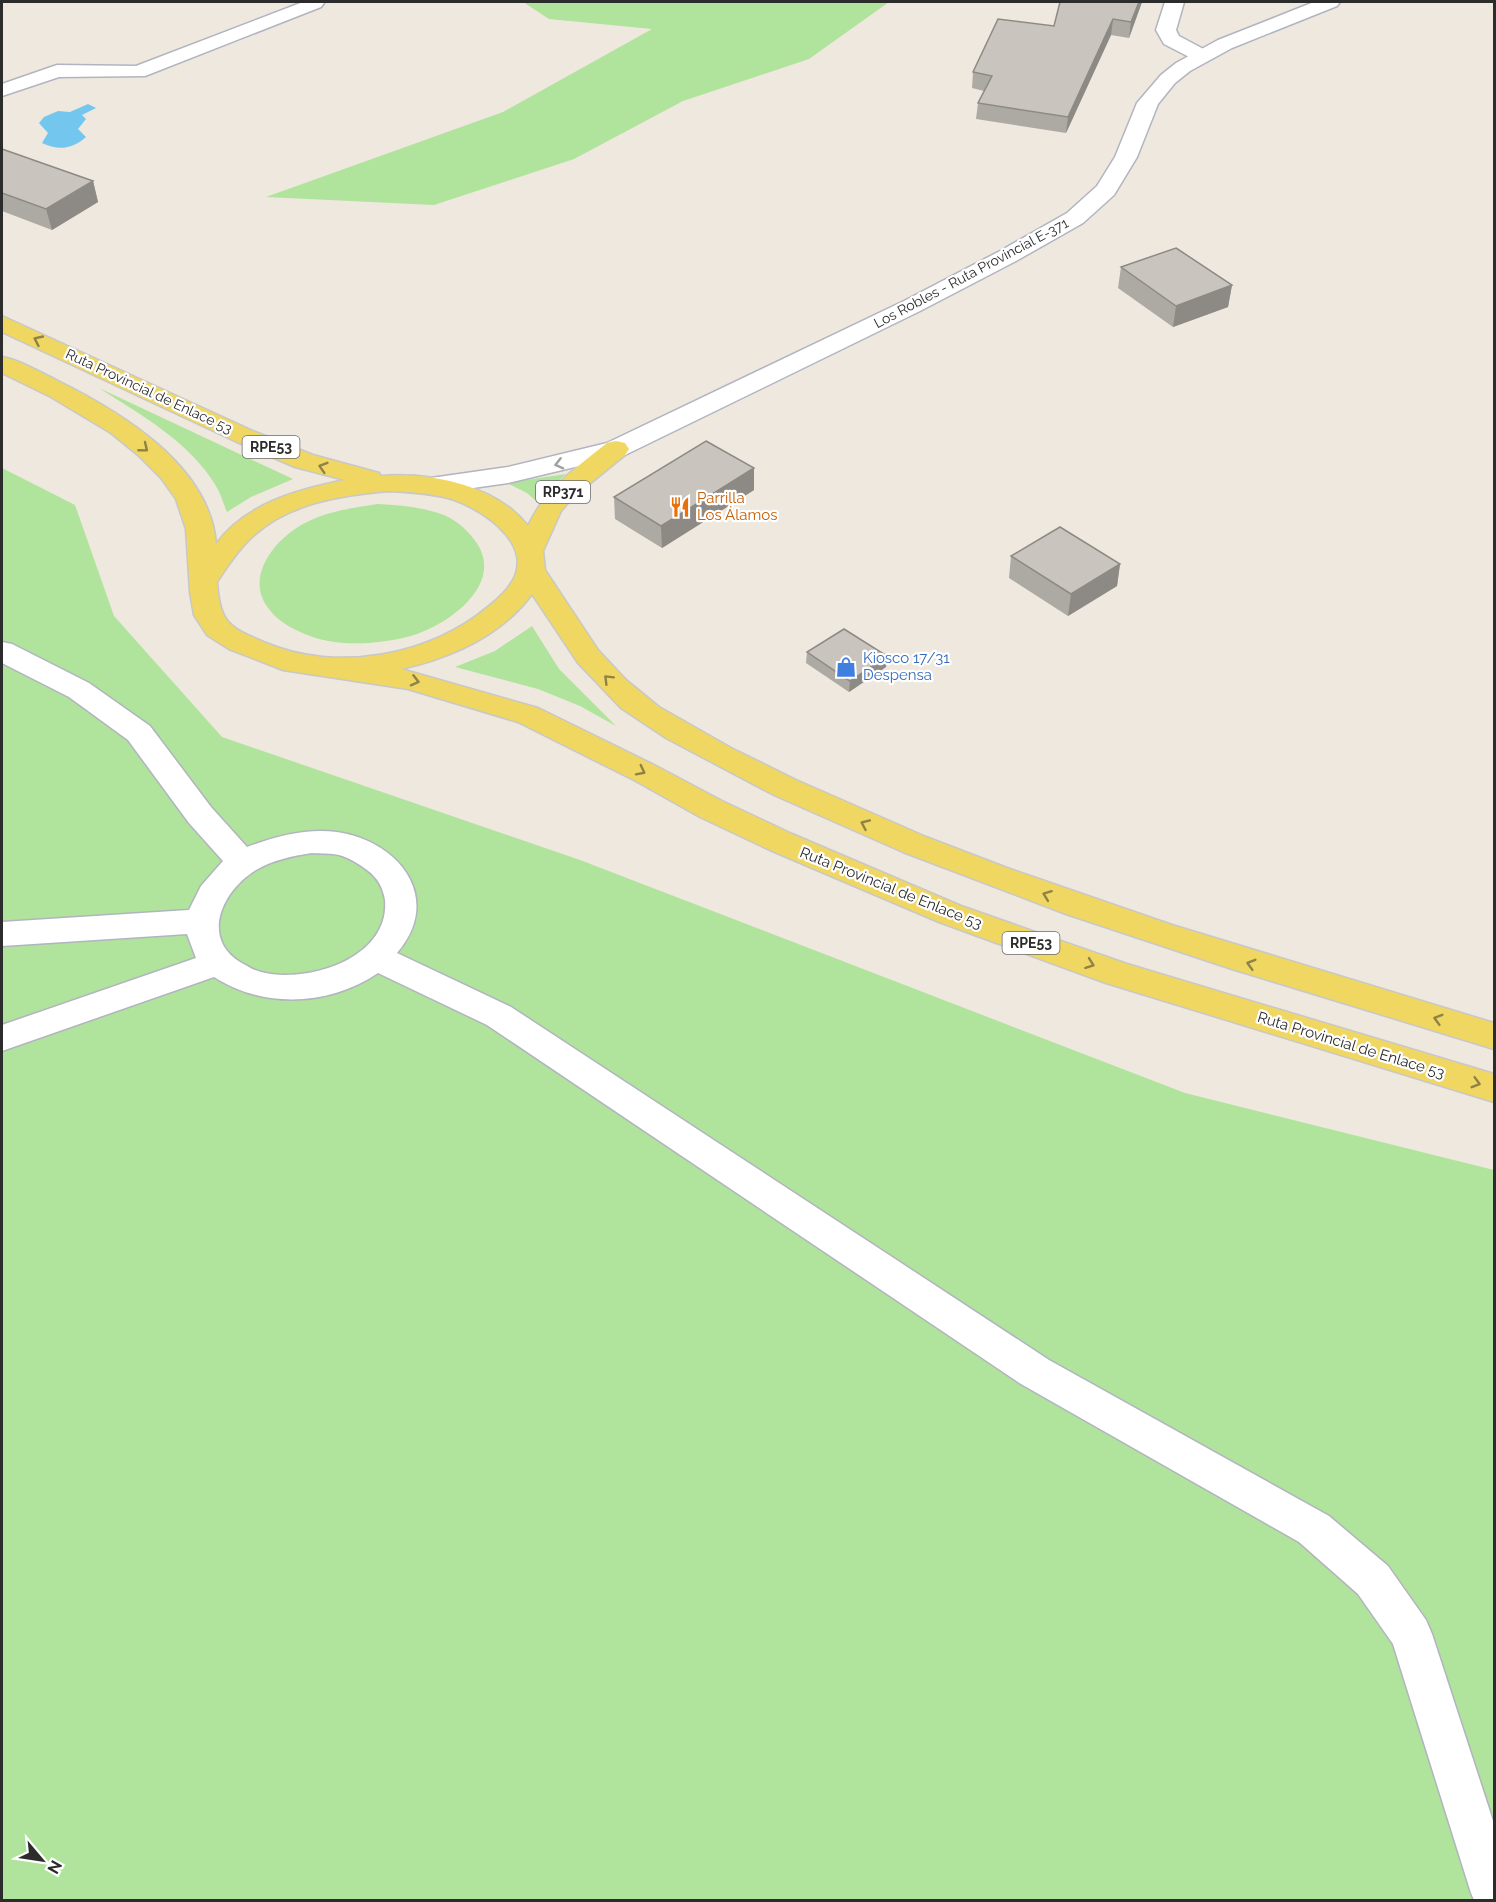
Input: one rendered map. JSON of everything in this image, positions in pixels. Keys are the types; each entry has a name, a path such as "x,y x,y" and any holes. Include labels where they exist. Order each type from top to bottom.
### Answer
{"main road":[{"name":"Ruta Provincial de Enlace 53","path":"2,323 246,437 304,461 350,475 401,484"},
{"name":"RPE53","path":"2,364 97,413 145,447 165,466 189,495 201,530 205,601 213,624 240,643 284,662 337,668 383,664 417,656 479,630 500,614 518,593 530,560"},
{"name":"RP371","path":"530,560 549,509 563,492 616,449"},
{"name":"RPE53","path":"205,580 220,555 237,535 261,517 324,492 358,486 401,484 430,486 481,501 503,515 520,531 530,560 577,642 597,668 629,699 652,717 681,734 793,792 879,831 1059,900 1239,960 1494,1036"},
{"name":"Ruta Provincial de Enlace 53","path":"337,668 410,680 528,715 741,823 950,914 1118,974 1494,1088"}],"street":[{"path":"1175,2 1166,30 1171,40 1202,56"},
{"name":"Los Robles - Ruta Provincial E-371","path":"616,449 912,306 1075,218 1099,197 1116,176 1148,103 1157,91 1183,67 1244,36 1330,2"},
{"name":"RP371","path":"430,486 508,475 616,449"},
{"path":"2,651 79,690 139,733 200,815 243,863"},
{"path":"312,842 347,845 376,858 396,879 403,905 397,932 375,957 346,976 312,986 275,988 243,980 218,963 208,950 202,936 202,921 208,899 222,880 243,863 276,848 312,842"},
{"path":"2,933 202,921"},
{"path":"375,957 500,1016 1035,1372 1314,1528 1373,1580 1411,1634 1494,1893"},
{"path":"2,1038 218,963"}],"lane":[{"path":"2,90 57,71 138,72 315,3"}],"green space":[{"path":"523,2 889,2 809,59 683,101 574,159 434,205 266,197 503,112 652,29 549,19"},
{"path":"99,388 293,479 251,497 227,512 216,486 193,456 148,419"},
{"path":"2,468 75,505 114,616 222,737 580,860 1185,1093 1494,1170 1494,1900 2,1900"},
{"path":"566,474 536,501 527,493 507,483"},
{"path":"377,504 436,512 454,520 467,531 478,545 484,559 484,573 471,598 448,618 422,632 403,638 369,643 324,640 304,634 282,622 269,609 262,597 260,584 261,571 274,548 284,537 315,518 341,510"},
{"path":"532,626 559,669 616,726 580,706 538,689 455,667 495,651"}],"water":[{"path":"88,104 96,108 82,115 86,119 78,129 86,137 65,148 42,143 48,133 39,123 44,117 58,111 70,112"}],"building":[{"path":"1060,2 1139,2 1131,22 1113,19 1068,117 978,103 992,76 973,72 998,19 1054,26"},
{"path":"2,149 93,181 46,209 2,193"},
{"path":"1176,248 1232,285 1176,306 1121,267"},
{"path":"706,441 754,468 661,526 614,497"},
{"path":"1060,527 1120,564 1071,594 1011,556"},
{"path":"844,629 887,656 850,681 807,652"}],"place":[{"name":"Parrilla Los Álamos","path":"680,507"},
{"name":"Kiosco 17/31 Despensa","path":"846,667"}]}
